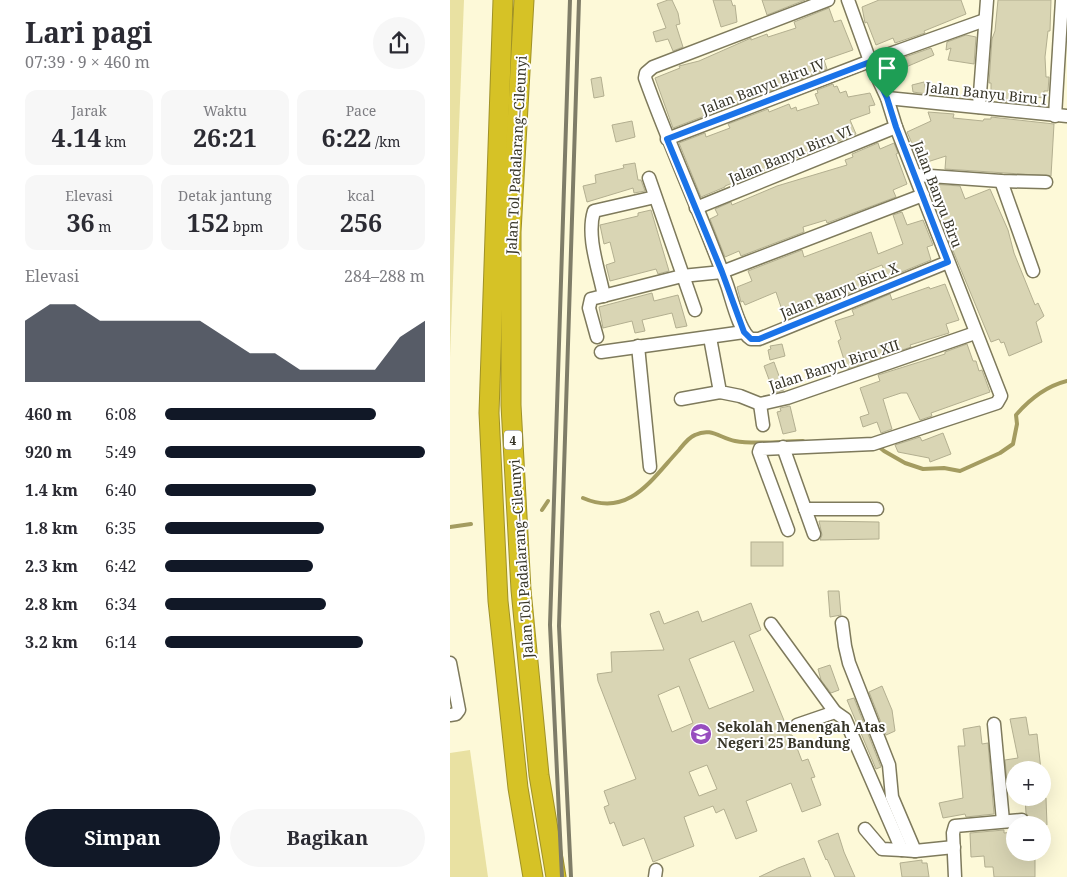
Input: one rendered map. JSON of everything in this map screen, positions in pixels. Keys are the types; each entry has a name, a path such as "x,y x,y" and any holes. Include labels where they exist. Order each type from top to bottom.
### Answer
{"highway":[{"name":"Jalan Tol Padalarang–Cileunyi","path":"503,0 489,413 498,601 518,788 533,877"},
{"name":"Jalan Tol Padalarang–Cileunyi","path":"524,0 511,232 511,405 522,600 540,775 556,877"}],"street":[{"path":"744,332 722,272 667,139 645,78 646,73 649,69 828,0"},
{"name":"Jalan Banyu Biru","path":"783,447 877,443 997,403 1000,399 1000,390 975,333 896,127 887,98 870,62 848,0"},
{"path":"979,107 987,0"},
{"name":"Jalan Banyu Biru I","path":"887,98 1061,116 1062,0"},
{"name":"Jalan Banyu Biru IV","path":"667,139 985,20"},
{"name":"Jalan Banyu Biru VI","path":"696,208 896,127"},
{"path":"916,175 1046,182"},
{"path":"649,178 695,310"},
{"path":"1001,181 1033,271"},
{"path":"597,337 589,308 592,300 682,276 722,272 923,195"},
{"path":"604,296 592,238 594,211 655,198"},
{"name":"Jalan Banyu Biru X","path":"601,352 744,332 751,339 759,339 948,262"},
{"name":"Jalan Banyu Biru XII","path":"720,392 740,396 760,404 787,398 975,333"},
{"path":"681,399 720,392 711,344"},
{"path":"638,346 650,466"},
{"path":"760,404 762,425"},
{"path":"788,530 759,452 762,448 783,447 814,534"},
{"path":"805,509 876,509"},
{"path":"842,623 844,646 849,663 889,765 892,797 908,851"},
{"path":"771,624 835,712 845,719 908,851"},
{"path":"450,663 459,710 454,714"},
{"path":"797,725 835,712"},
{"path":"994,724 1003,821"},
{"path":"955,877 953,828 957,824 1006,821"},
{"path":"865,829 882,849 908,851 954,847"}],"shaded area":[{"path":"450,0 464,0 450,357"},
{"path":"470,750 488,877 450,877 450,753"}],"building":[{"path":"672,0 678,13 680,24 676,25 683,47 673,51 668,39 656,42 653,32 666,28 657,4"},
{"path":"713,0 731,0 733,6 735,5 737,22 721,27"},
{"path":"762,0 805,0 767,15"},
{"path":"879,0 961,0 966,14 924,31 925,33 895,43 893,38 876,45 867,22 865,23 862,7"},
{"path":"998,0 1051,0 1050,31 1048,31 1045,57 1046,77 1049,77 1048,91 1044,91 1044,98 1026,96 1026,104 1005,102 1006,98 991,96 991,83 989,83 992,39 995,31"},
{"path":"829,8 834,22 841,20 853,50 824,60 827,69 673,128 655,78 680,68 679,66 699,61 751,38 751,40 767,34 768,37 796,28 794,22"},
{"path":"966,35 976,37 974,64 948,60 951,48 946,50 947,42"},
{"path":"931,48 934,55 892,73 888,63"},
{"path":"601,77 604,96 594,98 591,79"},
{"path":"924,82 927,94 913,92 912,85"},
{"path":"833,84 834,87 837,86 840,93 846,91 848,97 870,93 875,105 869,106 870,113 850,120 856,134 701,197 679,143 705,133 706,137 730,128 728,124 768,109 769,112 789,104 791,109 796,107 797,111 819,104 815,94 818,93 817,90"},
{"path":"928,112 954,114 953,118 983,121 984,119 991,119 991,117 1054,124 1051,176 945,169 946,156 921,164 907,132 931,121"},
{"path":"632,121 635,137 616,142 612,125"},
{"path":"878,143 880,149 894,143 898,153 896,154 907,184 893,190 896,197 827,223 826,220 803,227 804,232 741,256 739,251 725,257 710,219 718,215 715,209 731,202 732,205 777,186 847,165 845,160 853,157 852,154"},
{"path":"635,163 638,180 641,180 645,191 634,193 633,188 587,202 583,186 596,183 595,175 624,168 623,165"},
{"path":"932,184 960,186 965,199 990,189 1008,230 1014,253 1035,305 1038,303 1044,316 1036,322 1042,342 1009,356 1004,342 1001,343 999,339 991,342 944,229 946,228 933,194 935,193"},
{"path":"651,210 669,271 658,274 656,269 610,281 606,265 615,262 610,242 604,244 600,225 638,216 638,213"},
{"path":"902,212 907,225 923,220 933,245 927,247 931,260 887,278 882,265 857,275 862,288 785,319 776,292 745,305 743,301 741,302 737,287 752,281 748,271 802,250 804,257 871,232 878,254 903,244 893,215"},
{"path":"945,284 959,320 946,324 949,333 910,345 911,347 847,369 838,341 841,339 835,321 854,315 852,310 890,294 892,300 929,287 930,289"},
{"path":"652,293 654,301 678,295 687,326 676,328 672,313 642,320 645,331 635,333 632,321 603,328 599,307"},
{"path":"782,344 785,356 770,360 768,350 771,349 770,346"},
{"path":"967,344 973,361 976,361 979,371 982,370 990,392 931,413 932,416 920,420 907,393 901,393 883,399 892,429 881,433 877,422 863,427 860,417 869,414 860,388 880,381 878,375 945,354 945,352"},
{"path":"774,362 784,390 774,393 764,366"},
{"path":"790,406 796,431 783,434 777,412 781,411 780,408"},
{"path":"943,433 951,454 930,462 929,458 898,452 895,445 920,437 922,441"},
{"path":"819,521 879,522 879,539 820,540 822,535"},
{"path":"751,542 783,542 783,566 751,566"},
{"path":"828,591 839,591 841,615 830,617"},
{"path":"751,603 761,630 749,635 802,761 808,759 815,777 811,778 821,805 802,812 791,783 746,801 757,831 736,839 724,809 716,813 713,806 684,817 694,846 653,862 644,838 623,846 614,822 610,824 604,807 609,805 604,791 636,779 597,674 612,672 611,652 664,650 650,614 659,611 664,624 698,611 702,622","holes":["734,641 754,691 709,709 689,659","679,686 693,723 672,732 658,695","707,765 717,789 699,796 689,772"]},
{"path":"830,665 839,690 831,693 821,680 818,669"},
{"path":"882,686 892,710 895,731 886,735 869,692"},
{"path":"854,698 881,767 876,769 847,700"},
{"path":"1026,717 1029,735 1037,734 1040,761 1006,761 1006,770 1005,760 1018,758 1010,719"},
{"path":"980,726 982,744 988,743 994,814 966,817 965,814 943,818 939,803 963,798 958,746 965,746 963,729"},
{"path":"1026,806 1046,806 1047,816 1028,816"},
{"path":"1004,830 1004,833 1006,833 1006,861 1035,861 1035,877 994,877 993,867 985,867 984,856 971,857 970,833"},
{"path":"838,833 855,877 835,877 818,841"},
{"path":"804,858 811,877 759,877 778,868"},
{"path":"922,860 922,863 927,863 929,877 902,877 900,863"}],"waterway":[{"path":"878,446 905,463 923,469 944,468 960,471 1000,453 1013,444 1017,424 1016,415 1039,394 1052,386 1067,381"},
{"path":"583,498 599,503 613,503 626,500 648,484 688,439 701,433 711,433 730,440 743,442 803,441"},
{"path":"542,510 548,501"},
{"path":"450,527 471,524"}],"railway":[{"path":"562,877 550,625 570,0"},
{"path":"571,877 559,626 579,0"}],"place":[{"name":"Sekolah Menengah Atas Negeri 25 Bandung","path":"701,734"}],"route":[{"path":"870,62 887,98 896,127 948,262 759,339 747,337 667,139 870,62"}]}
